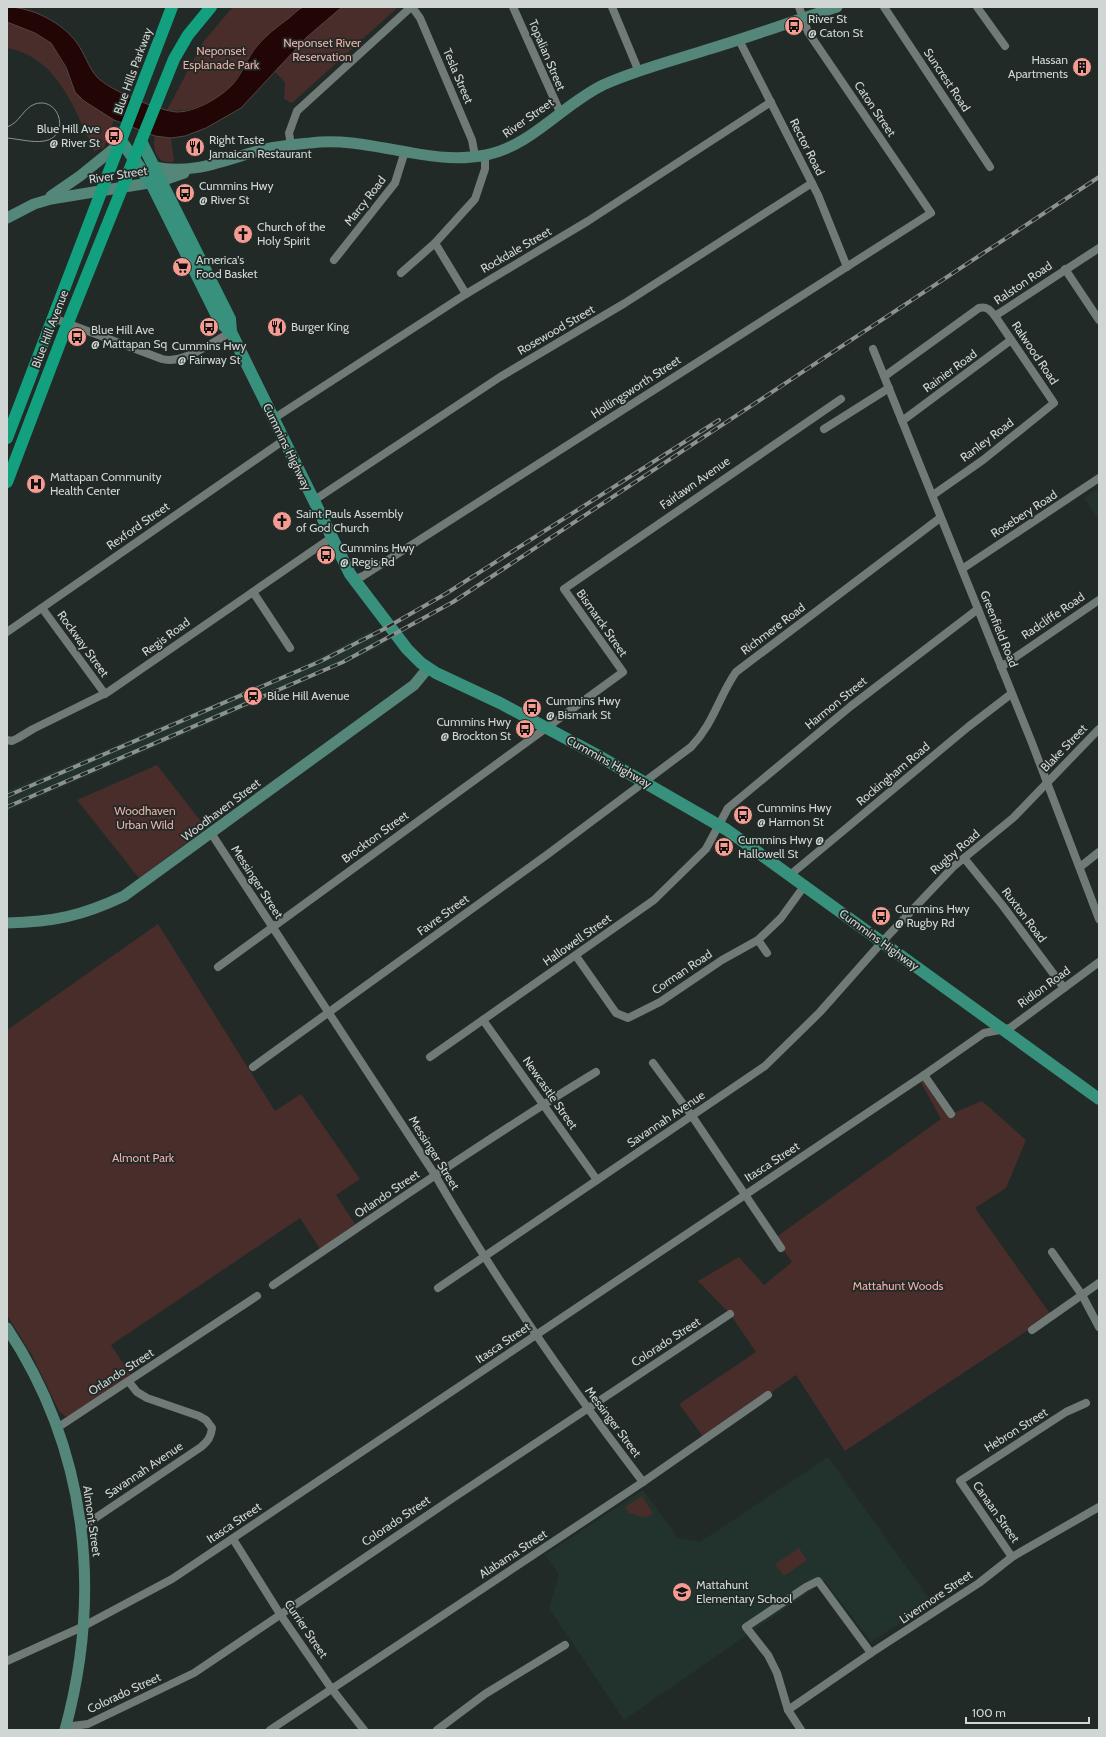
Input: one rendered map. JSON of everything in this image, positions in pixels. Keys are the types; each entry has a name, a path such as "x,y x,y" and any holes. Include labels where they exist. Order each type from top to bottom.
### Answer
{"highway":[{"name":"Blue Hills Parkway","path":"103,190 172,7"},
{"path":"122,188 178,50 192,29 211,7"},
{"name":"Blue Hill Avenue","path":"7,482 11,458 68,323 122,188"},
{"name":"Blue Hill Avenue","path":"7,438 103,190"}],"main road":[{"name":"River Street","path":"42,202 103,190 156,182 196,168 271,148 292,145 330,142 445,156 480,156 506,149 522,141 560,112 595,89 639,72 837,7"},
{"name":"River Street","path":"7,218 42,202 70,184 123,138"},
{"name":"Cummins Highway","path":"123,138 134,159 156,182"},
{"name":"Cummins Highway","path":"141,141 154,167 156,182 220,322 231,332 331,538 354,580 404,645 428,668 547,728 646,782 719,825 805,885 1099,1099"},
{"name":"River Street","path":"154,167 170,170 196,168"},
{"name":"Blue Hill Avenue","path":"7,426 21,402"},
{"name":"Woodhaven Street","path":"7,923 58,920 84,914 104,906 130,892 414,685 428,668"},
{"name":"Almont Street","path":"7,1328 42,1389 57,1428 71,1472 82,1527 85,1560 82,1627 76,1676 65,1728"}],"street":[{"path":"292,145 289,133 293,118 297,111 412,7"},
{"name":"Tesla Street","path":"402,273 435,243 475,199 485,169 420,18 412,7"},
{"name":"Topalian Street","path":"513,7 560,112"},
{"path":"612,7 639,72"},
{"name":"Caton Street","path":"799,7 808,32 931,212"},
{"name":"Suncrest Road","path":"884,7 990,167"},
{"path":"977,7 1005,46"},
{"name":"Rector Road","path":"739,40 812,183 826,213 847,267"},
{"name":"Rockdale Street","path":"273,418 466,294 588,221 771,102"},
{"name":"Marcy Road","path":"334,260 396,182 405,151"},
{"name":"Rosewood Street","path":"313,501 500,377 625,303 812,183"},
{"name":"Hollingsworth Street","path":"354,580 847,267 931,212"},
{"path":"435,243 466,294"},
{"name":"Ralston Road","path":"885,376 979,308 988,308 995,316 1099,248"},
{"path":"1065,269 1099,320"},
{"name":"Ralwood Road","path":"995,316 1054,403"},
{"path":"53,318 162,359 172,361 183,358 231,332"},
{"name":"Rainier Road","path":"902,421 1011,340"},
{"name":"Greenfield Road","path":"873,349 933,495 940,518 1001,667 1099,919"},
{"path":"824,429 889,388"},
{"name":"Fairlawn Avenue","path":"564,589 841,398"},
{"name":"Ranley Road","path":"933,495 983,460 1054,403"},
{"name":"Rexford Street","path":"7,632 284,440"},
{"name":"Rosebery Road","path":"962,569 1099,478"},
{"name":"Richmere Road","path":"646,782 691,747 702,736 728,682 736,672 940,518"},
{"name":"Regis Road","path":"9,740 104,694 331,538"},
{"name":"Bismarck Street","path":"547,728 622,672 564,589"},
{"path":"253,592 290,648"},
{"name":"Radcliffe Road","path":"1001,667 1099,600"},
{"name":"Rockway Street","path":"42,608 104,694"},
{"name":"Harmon Street","path":"719,825 728,808 759,782 851,706 978,609"},
{"name":"Rockingham Road","path":"790,875 968,727 1011,694"},
{"name":"Brockton Street","path":"218,966 547,728"},
{"name":"Blake Street","path":"1046,784 1099,729"},
{"path":"7,748 9,740"},
{"name":"Favre Street","path":"253,1067 646,782"},
{"name":"Rugby Road","path":"882,942 953,867 1012,818 1046,784"},
{"name":"Hallowell Street","path":"430,1057 654,900 670,886 706,849 719,825"},
{"name":"Messinger Street","path":"211,833 436,1175 485,1256 537,1335 587,1409 643,1482"},
{"path":"1080,867 1099,852"},
{"name":"Ruxton Road","path":"964,858 1003,906 1064,988"},
{"name":"Corman Road","path":"576,956 616,1012 628,1018 660,1002 722,960 758,940 781,918 805,885"},
{"path":"758,940 767,953"},
{"name":"Savannah Avenue","path":"438,1288 765,1066 820,1012 882,942"},
{"name":"Ridlon Road","path":"1002,1029 1010,1028 1099,962"},
{"name":"Newcastle Street","path":"483,1020 597,1180"},
{"name":"Itasca Street","path":"7,1661 82,1627 172,1580 746,1193 924,1076 984,1033 1002,1029"},
{"path":"653,1064 692,1116 746,1193 781,1248"},
{"name":"Orlando Street","path":"273,1285 436,1175 544,1104 596,1072"},
{"path":"924,1076 951,1114"},
{"path":"1052,1252 1082,1295 1099,1328"},
{"path":"1032,1330 1071,1301 1099,1283"},
{"name":"Orlando Street","path":"57,1428 129,1382 257,1296"},
{"name":"Colorado Street","path":"65,1728 88,1724 194,1673 730,1314"},
{"name":"Savannah Avenue","path":"82,1527 201,1447 208,1440 212,1428 206,1420 199,1416 147,1398 137,1392 129,1382"},
{"name":"Alabama Street","path":"270,1730 331,1688 643,1482 768,1395"},
{"name":"Hebron Street","path":"960,1481 1066,1412 1086,1403"},
{"name":"Canaan Street","path":"960,1481 1012,1557"},
{"name":"Livermore Street","path":"788,1710 871,1653 979,1583 1012,1557 1099,1507"},
{"name":"Currier Street","path":"233,1539 280,1614 331,1688 364,1730"},
{"path":"801,1730 788,1710 777,1673 768,1655 746,1627 806,1587 818,1581 871,1653"},
{"path":"437,1730 485,1694 565,1645"}],"shaded area":[{"path":"307,6 342,7 307,37 241,108 206,128 185,136 171,138 155,136 114,120 84,101 75,92 66,67 51,43 35,33 7,22 7,7 36,13 64,29 77,43 97,77 112,88 147,104 177,112 192,110 199,107 228,89 236,80 250,55 260,42 301,8"},
{"path":"1099,488 1099,520 1084,498"},
{"name":"Blue Hill Avenue","path":"372,630 384,645 216,721 7,811 7,791 298,668"},
{"name":"Mattahunt Elementary School","path":"828,1457 932,1603 871,1642 825,1581 624,1720 549,1608 559,1574 545,1555 643,1490 678,1538 700,1542"}],"green space":[{"name":"Neponset Esplanade Park","path":"233,7 303,7 262,40 234,82 221,95 204,105 194,108 176,111 167,110 203,42"},
{"name":"Neponset River Reservation","path":"342,7 398,7 292,103 284,99 285,82 274,71 307,37"},
{"path":"7,22 35,33 51,43 84,101 114,120 104,148 94,151 71,103 52,74 40,62 25,54 7,48"},
{"path":"155,136 171,138 174,161 164,161 157,156 154,146"},
{"name":"Woodhaven Urban Wild","path":"157,765 206,828 139,878 77,800"},
{"name":"Almont Park","path":"158,924 275,1111 301,1094 360,1179 336,1195 355,1224 320,1249 300,1218 111,1345 131,1375 69,1416 65,1416 59,1411 33,1357 7,1315 7,1030"},
{"name":"Mattahunt Woods","path":"924,1075 951,1114 982,1101 1026,1140 1006,1188 975,1208 1051,1315 845,1451 796,1375 705,1439 679,1404 756,1352 730,1314 698,1281 739,1257 764,1285 792,1262 775,1238 941,1119 919,1079"},
{"path":"642,1496 653,1513 646,1518 629,1513 625,1507"},
{"path":"799,1548 807,1560 784,1576 775,1564"}],"tram line":[{"path":"7,127 15,122 31,106 44,103 51,106 56,111 60,125 58,132 52,138 44,141 35,142 7,138"}],"railway":[{"path":"7,807 343,662 453,602 1099,177"},
{"path":"7,796 321,661 384,629 447,593 719,420"}],"place":[{"name":"River St @ Caton St","path":"794,26"},
{"name":"Hassan Apartments","path":"1082,67"},
{"name":"Blue Hill Ave @ River St","path":"114,136"},
{"name":"Right Taste Jamaican Restaurant","path":"195,147"},
{"name":"Cummins Hwy @ River St","path":"185,193"},
{"name":"Church of the Holy Spirit","path":"243,234"},
{"name":"America's Food Basket","path":"182,267"},
{"name":"Cummins Hwy @ Fairway St","path":"209,327"},
{"name":"Burger King","path":"277,327"},
{"name":"Blue Hill Ave @ Mattapan Sq","path":"77,337"},
{"name":"Mattapan Community Health Center","path":"36,484"},
{"name":"Saint Pauls Assembly of God Church","path":"282,521"},
{"name":"Cummins Hwy @ Regis Rd","path":"326,555"},
{"name":"Blue Hill Avenue","path":"253,696"},
{"name":"Cummins Hwy @ Bismark St","path":"532,708"},
{"name":"Cummins Hwy @ Brockton St","path":"525,729"},
{"name":"Cummins Hwy @ Harmon St","path":"743,815"},
{"name":"Cummins Hwy @ Hallowell St","path":"724,847"},
{"name":"Cummins Hwy @ Rugby Rd","path":"881,916"},
{"name":"Mattahunt Elementary School","path":"682,1592"}]}
